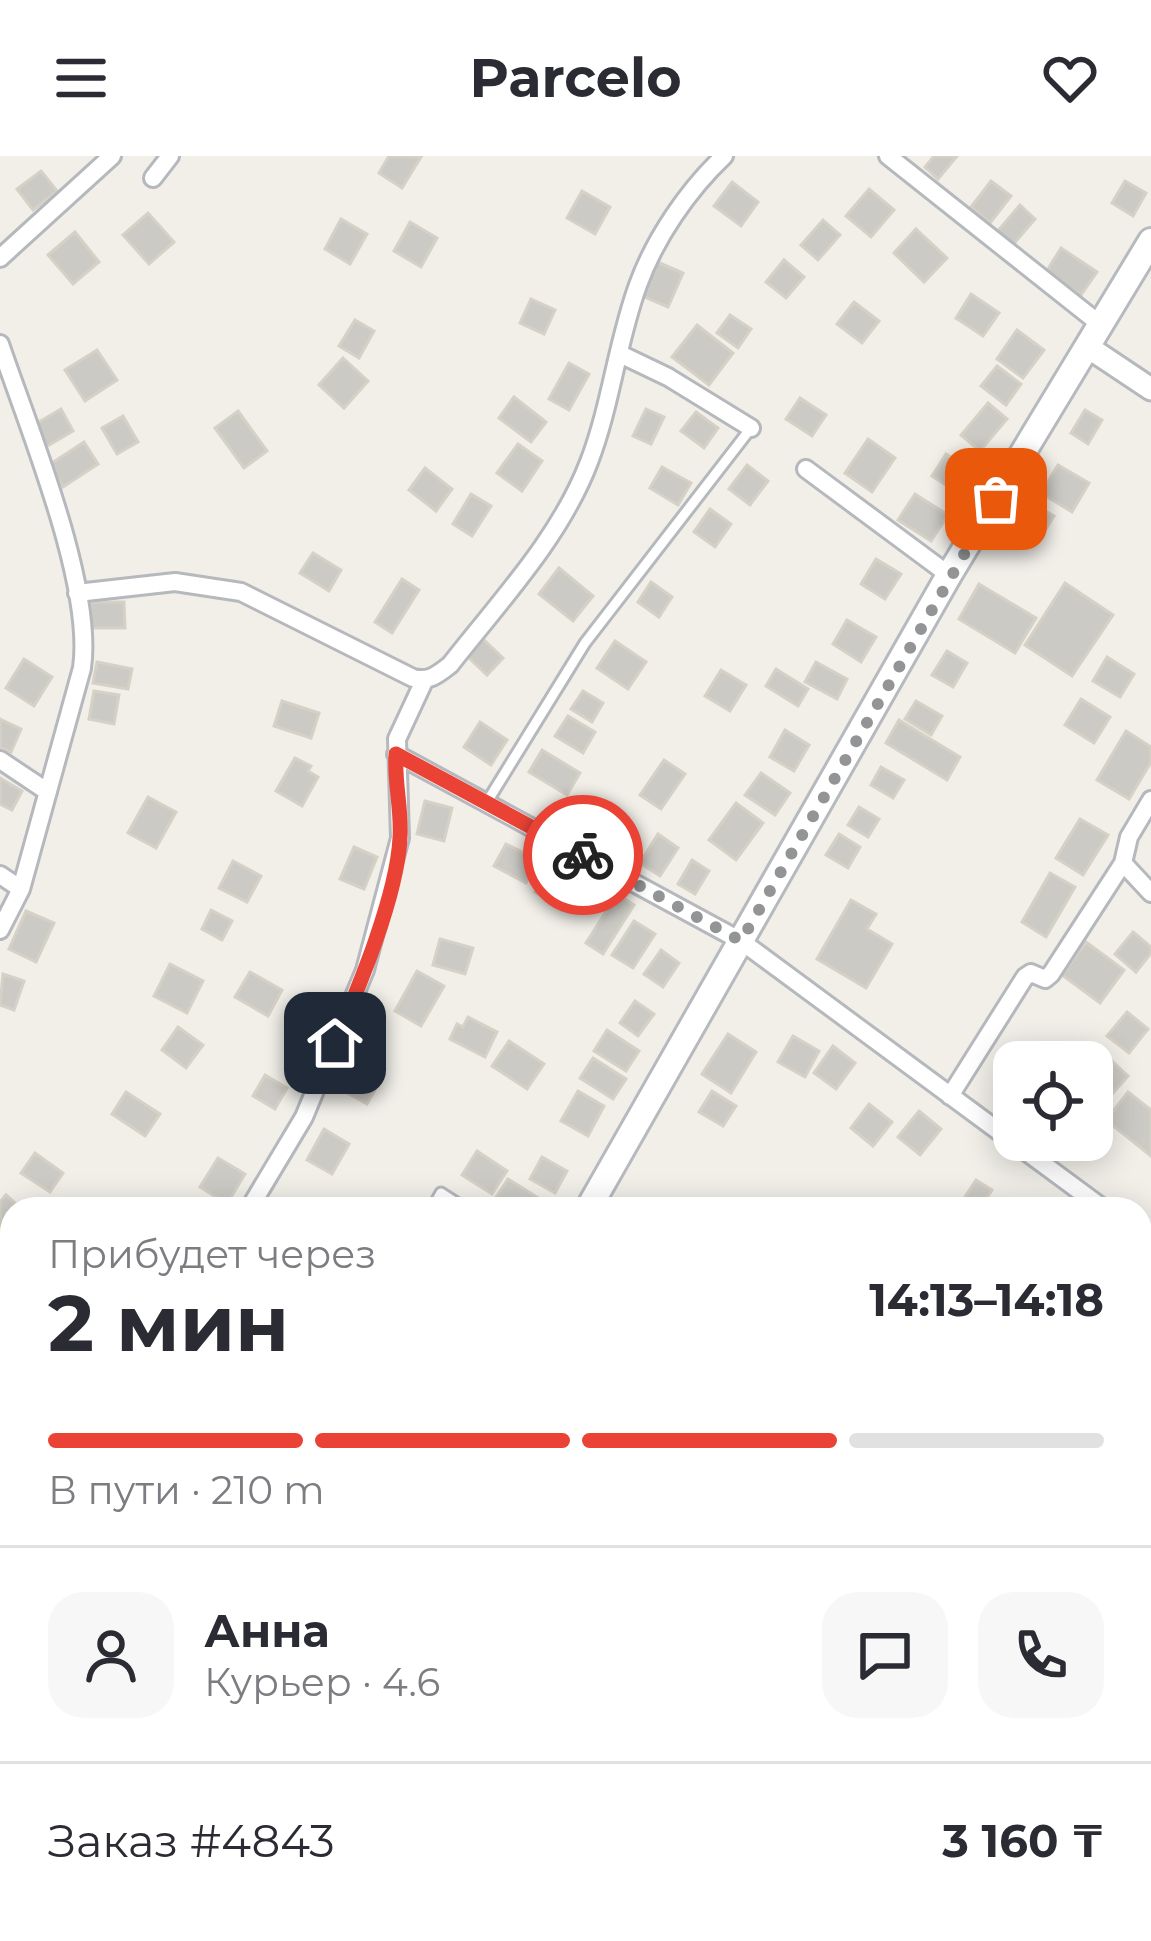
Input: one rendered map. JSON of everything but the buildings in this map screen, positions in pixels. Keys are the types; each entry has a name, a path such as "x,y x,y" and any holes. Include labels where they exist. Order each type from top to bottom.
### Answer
{"main road":[{"path":"595,1197 950,575 1151,241"}],"street":[{"path":"0,258 112,156"},
{"path":"153,178 170,156"},
{"path":"256,1197 304,1117 365,970 400,838 397,739 424,681 450,665 543,546 572,500 590,459 638,285 665,229 724,156"},
{"path":"888,156 1151,389"},
{"path":"0,344 53,501 86,642 21,890 0,930"},
{"path":"620,354 751,428"},
{"path":"806,469 950,575"},
{"path":"77,593 175,582 241,592 424,681"},
{"path":"396,754 741,941 1088,1197"},
{"path":"0,760 48,792"},
{"path":"950,1096 1025,977 1031,973 1045,979 1051,974 1123,863 1129,837 1151,800"},
{"path":"1123,863 1151,892"},
{"path":"0,875 21,890"}],"lane":[{"path":"487,802 585,643 751,428"}],"way so far":[{"path":"583,855 741,941 996,499"}],"route":[{"path":"335,1043 365,970 392,877 400,838 396,754 583,855"}]}
